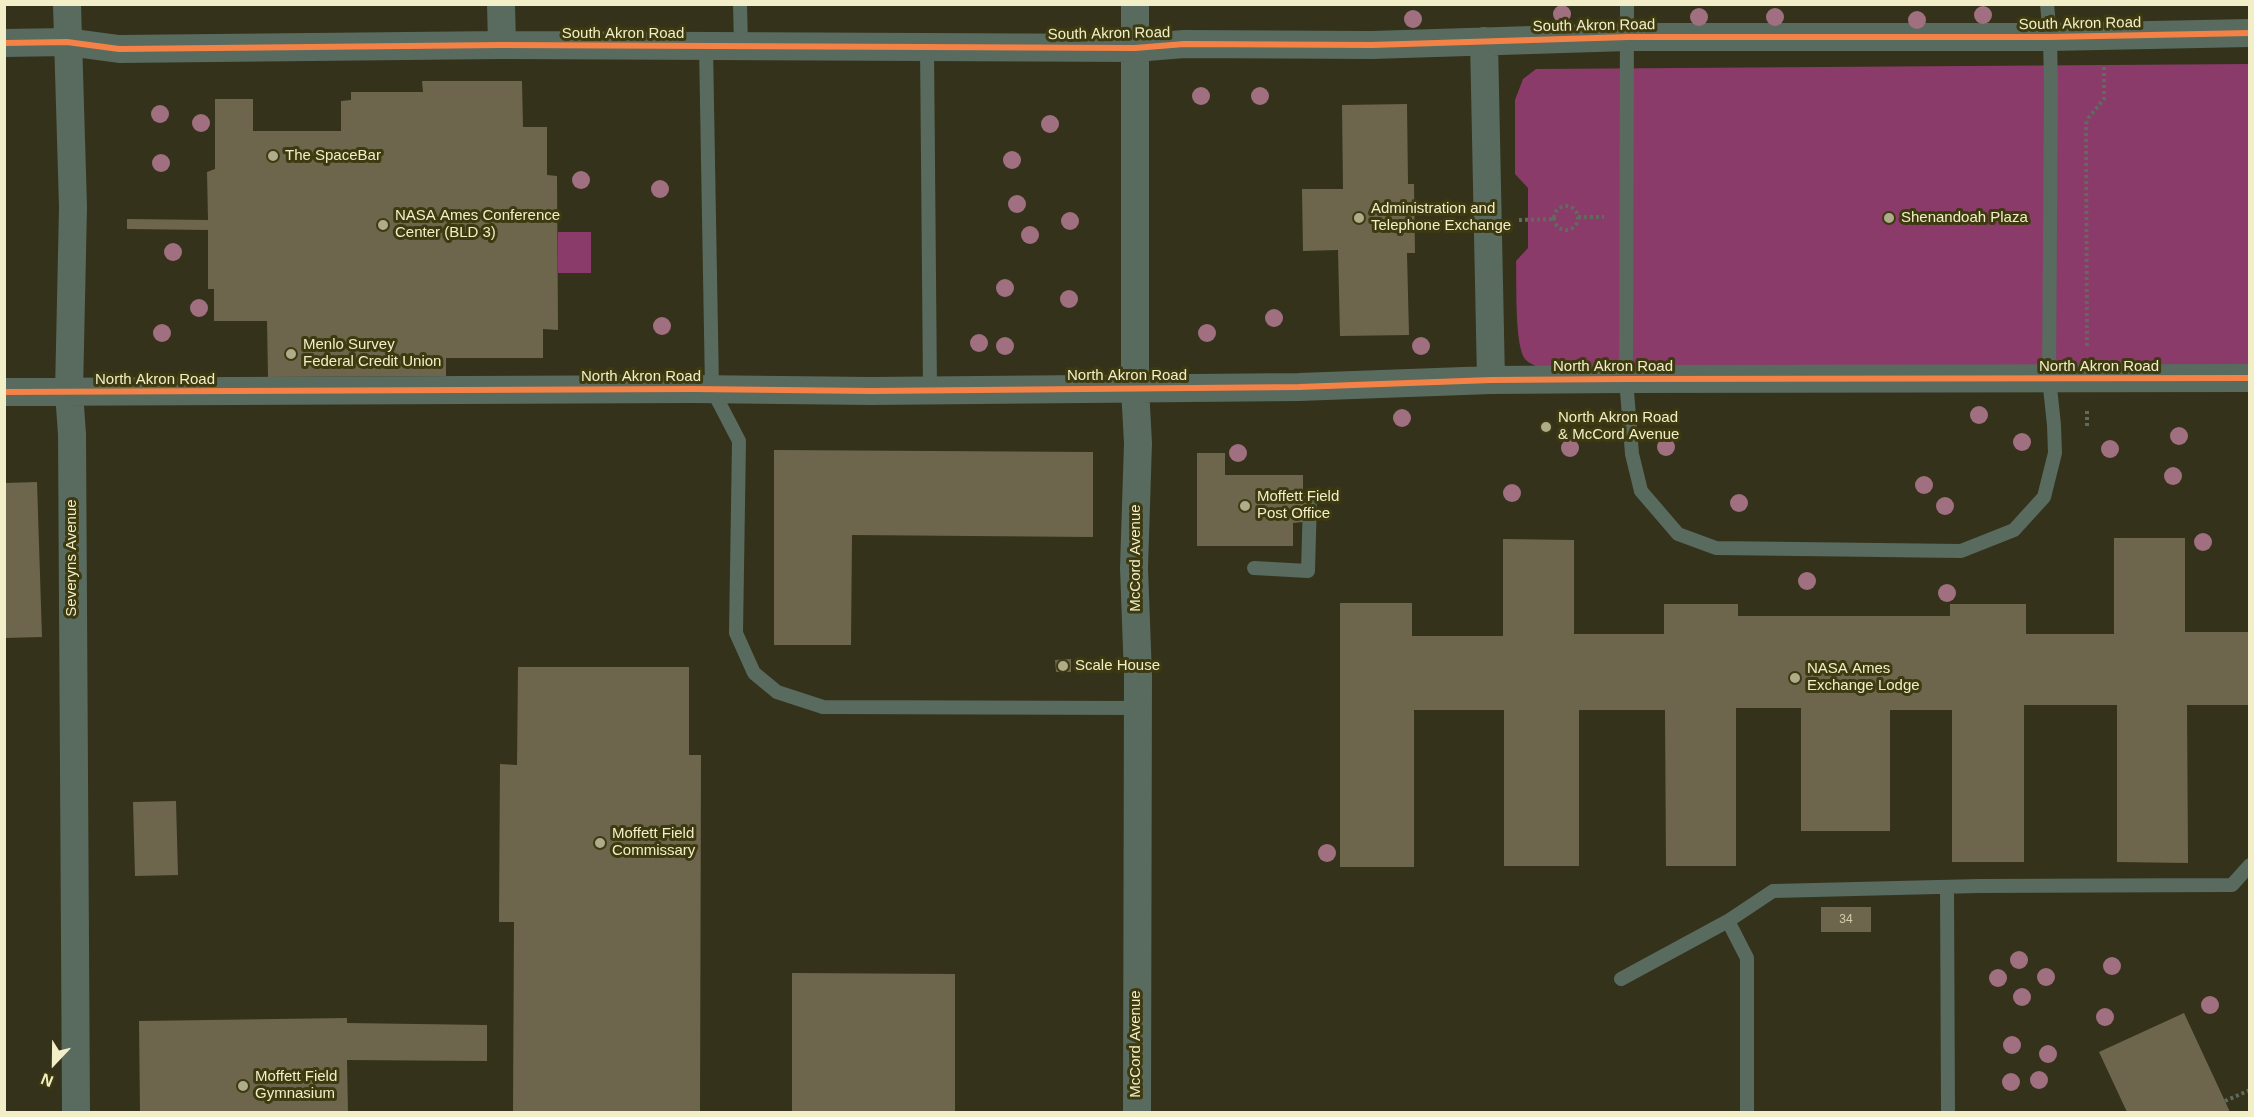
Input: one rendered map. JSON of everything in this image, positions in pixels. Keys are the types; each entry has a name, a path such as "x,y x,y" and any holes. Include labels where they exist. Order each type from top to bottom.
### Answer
{"street":[{"name":"Severyns Avenue","path":"67,4 73,207 69,392 72,434 76,1113"},
{"path":"501,4 502,45"},
{"name":"McCord Avenue","path":"1135,4 1135,388 1138,443 1134,568 1138,708 1137,1113"},
{"name":"South Akron Road","path":"4,43 67,42 119,49 502,45 1135,48 1184,44 1372,45 1628,37 2050,37 2250,33"},
{"path":"1484,41 1491,380"},
{"name":"North Akron Road","path":"4,392 930,390 1299,387 1491,380 2250,378"}],"lane":[{"path":"740,4 741,46"},
{"path":"1627,4 1626,379 1632,454 1641,491 1678,534 1716,548 1961,551 2014,530 2044,497 2055,453 2049,378 2050,37 2047,4"},
{"path":"706,46 712,389 739,441 736,633 754,673 777,692 823,707 1138,708"},
{"path":"927,47 930,390"},
{"path":"1254,568 1308,571 1310,499"},
{"path":"1621,979 1728,921 1773,891 1947,886 2232,885 2250,865"},
{"path":"1947,886 1948,1113"},
{"path":"1728,921 1747,958 1747,1113"}],"path":[{"path":"2086,426 2086,124 2104,99 2104,36"},
{"path":"1565,207 1575,211 1578,217 1573,228 1565,230 1558,227 1554,219 1558,209 1565,207"},
{"path":"2225,1101 2250,1090"}],"shaded area":[{"name":"Shenandoah Plaza","path":"2249,64 2249,365 1542,369 1526,360 1522,353 1516,298 1516,261 1528,248 1528,188 1515,174 1515,100 1523,79 1536,69"},
{"path":"558,232 591,232 591,273 558,273"}],"building":[{"name":"NASA Ames Conference Center (BLD 3)","path":"422,81 522,81 523,127 547,127 547,175 557,176 558,330 543,329 543,358 446,358 446,376 268,377 267,321 214,321 214,289 208,289 208,230 127,229 127,219 208,220 207,172 215,169 215,99 253,99 253,131 341,131 341,101 351,100 351,92 423,92"},
{"name":"Administration and Telephone Exchange","path":"1407,104 1408,184 1414,184 1415,253 1407,253 1409,335 1340,336 1338,250 1303,251 1302,189 1343,189 1342,105"},
{"path":"774,450 1093,452 1093,537 852,535 851,645 774,645"},
{"path":"1197,453 1225,453 1225,475 1303,475 1303,522 1293,523 1293,546 1197,546"},
{"path":"37,482 42,637 5,638 5,483"},
{"name":"NASA Ames Exchange Lodge","path":"2114,538 2185,538 2185,632 2250,632 2250,705 2187,705 2188,863 2117,862 2117,705 2024,705 2024,862 1952,862 1952,710 1890,710 1890,831 1801,831 1801,708 1736,708 1736,866 1666,866 1665,710 1579,710 1579,866 1504,866 1504,710 1414,710 1414,867 1340,867 1340,603 1412,603 1412,636 1503,636 1503,539 1574,540 1574,634 1664,634 1664,604 1738,604 1738,616 1950,616 1950,604 2026,604 2026,634 2114,634"},
{"name":"Scale House","path":"1071,659 1071,672 1056,672 1055,660"},
{"name":"Moffett Field Commissary","path":"518,667 689,667 689,755 701,755 700,1112 513,1112 514,922 499,922 500,764 517,765"},
{"path":"176,801 178,875 135,876 133,802"},
{"path":"1821,907 1871,907 1871,932 1821,932"},
{"path":"792,973 955,974 955,1112 792,1112"},
{"path":"2184,1013 2230,1112 2127,1112 2099,1052"},
{"name":"Moffett Field Gymnasium","path":"347,1018 347,1023 487,1025 487,1061 347,1060 348,1112 140,1112 139,1021"}],"cycle path":[{"path":"4,43 67,42 119,49 502,45 1135,48 1184,44 1372,45 1628,37 2050,37 2250,33"},
{"path":"4,392 693,389 871,391 1299,387 1491,380 2250,378"}],"place":[{"name":"The SpaceBar","path":"273,156"},
{"name":"Administration and Telephone Exchange","path":"1359,218"},
{"name":"Shenandoah Plaza","path":"1889,218"},
{"name":"NASA Ames Conference Center (BLD 3)","path":"383,225"},
{"name":"Menlo Survey Federal Credit Union","path":"291,354"},
{"name":"North Akron Road & McCord Avenue","path":"1546,427"},
{"name":"Moffett Field Post Office","path":"1245,506"},
{"name":"Scale House","path":"1063,666"},
{"name":"NASA Ames Exchange Lodge","path":"1795,678"},
{"name":"Moffett Field Commissary","path":"600,843"},
{"name":"Moffett Field Gymnasium","path":"243,1086"}]}
